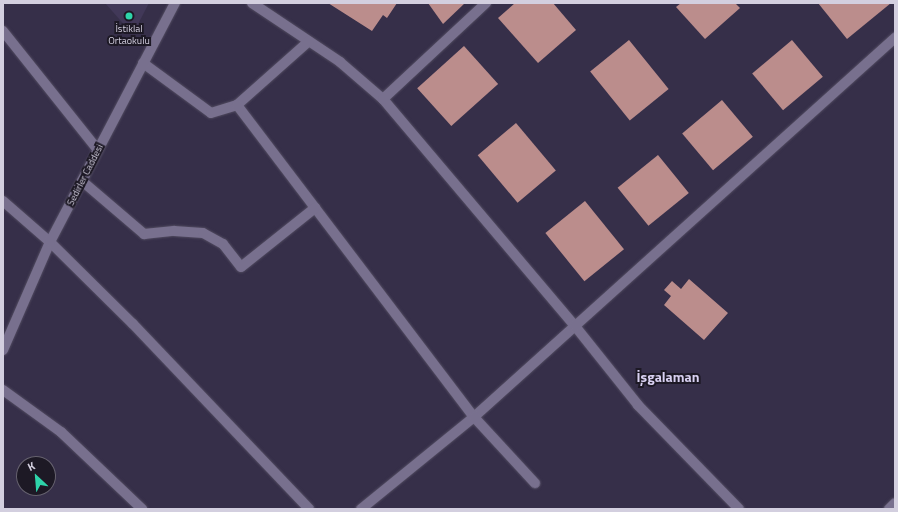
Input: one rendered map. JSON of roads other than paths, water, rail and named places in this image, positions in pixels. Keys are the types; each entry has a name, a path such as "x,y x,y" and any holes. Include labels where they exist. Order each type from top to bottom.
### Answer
{"street":[{"name":"Sedirler Caddesi","path":"3,350 50,242 175,3"},
{"path":"252,3 340,62 383,99 574,326 638,405 739,509"},
{"path":"383,99 486,3"},
{"path":"3,31 98,150"},
{"path":"361,509 474,417 895,38"},
{"path":"143,63 211,113 237,105 309,41"},
{"path":"237,105 474,417 535,483"},
{"path":"82,181 144,234 174,231 203,233 223,244 241,267 315,208"},
{"path":"3,201 50,242 133,324 309,509"},
{"path":"3,390 62,432 142,509"},
{"path":"889,509 895,503"}],"place":[{"name":"İstiklal Ortaokulu","path":"129,16"}],"district":[{"name":"İşgalaman","path":"668,377"}]}
